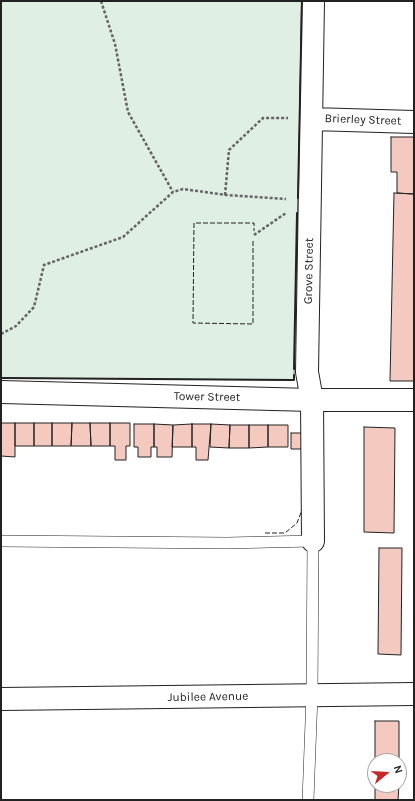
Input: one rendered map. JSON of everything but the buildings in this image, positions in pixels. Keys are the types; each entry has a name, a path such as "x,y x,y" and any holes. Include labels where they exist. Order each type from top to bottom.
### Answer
{"street":[{"name":"Grove Street","path":"313,1 307,372 312,400 313,541"},
{"name":"Brierley Street","path":"312,119 414,122"},
{"name":"Tower Street","path":"1,392 312,400 414,400"},
{"name":"Jubilee Avenue","path":"1,699 414,694"}],"lane":[{"path":"1,541 227,543 313,541 312,696 308,800"}],"path":[{"path":"101,1 115,44 128,112 173,192"},
{"path":"225,195 229,150 264,118 312,119"},
{"path":"1,334 16,326 34,307 44,265 123,237 173,192 183,189 225,195 287,199 290,204"},
{"path":"254,235 293,209"}],"green space":[{"path":"1,1 302,1 294,380 1,378"}],"fence":[{"path":"253,241 253,324 193,323 194,223 254,223 254,231"},
{"path":"265,533 285,533 297,523 302,510"}],"wall":[{"path":"298,198 302,1"},
{"path":"294,369 297,213"},
{"path":"1,378 294,380 294,375"}]}
